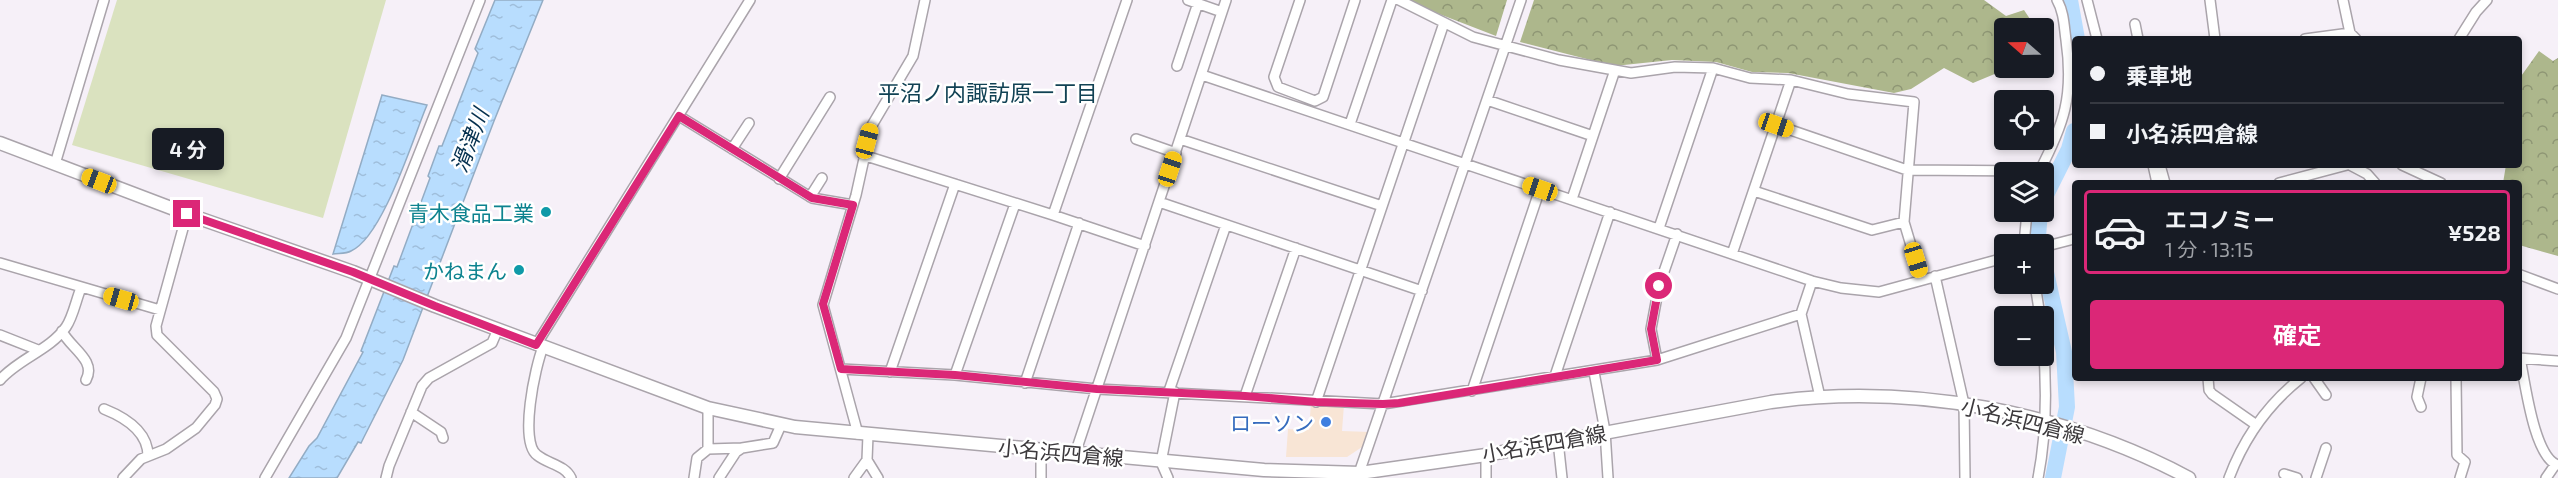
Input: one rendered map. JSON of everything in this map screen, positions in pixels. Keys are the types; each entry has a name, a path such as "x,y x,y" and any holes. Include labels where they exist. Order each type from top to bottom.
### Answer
{"main road":[{"name":"小名浜四倉線","path":"0,143 187,214 374,281 708,408 781,425 863,435 1161,462 1358,476 1486,455 1762,403 1820,397 1863,396 1964,404 2048,422 2119,445 2189,478"}],"street":[{"path":"56,164 104,0"},
{"path":"265,478 346,338 374,281 480,0"},
{"path":"571,478 568,471 536,455 530,446 533,380 540,346 750,0"},
{"path":"878,478 867,460 863,435 823,304 853,205 871,127 913,56 925,0"},
{"path":"1053,215 1127,0"},
{"path":"1075,454 1226,0"},
{"path":"1300,0 1274,77 1278,87 1315,101 1323,97 1355,0"},
{"path":"1350,124 1392,0"},
{"path":"1399,0 1473,37 1559,60 1631,73 1675,66 1713,68 1750,78 1791,80 1848,94 1914,102 1904,222 1922,279"},
{"path":"1358,476 1521,0"},
{"path":"2044,162 2065,116 2069,83 2068,54 2061,9 2057,0"},
{"path":"2087,0 2096,36"},
{"path":"2210,0 2215,36"},
{"path":"2343,0 2353,36"},
{"path":"2460,36 2487,0"},
{"path":"1177,66 1193,2 1222,12"},
{"path":"1316,402 1444,23"},
{"path":"2135,24 2137,36"},
{"path":"1659,228 1713,68"},
{"path":"1572,199 1615,70"},
{"path":"1202,75 1812,281 1841,288 1878,292 1994,261"},
{"path":"1732,254 1791,80"},
{"path":"1289,104 1293,93"},
{"path":"779,179 830,97"},
{"path":"1487,99 1593,136"},
{"path":"679,116 810,197 853,205"},
{"path":"732,150 749,123"},
{"path":"1776,125 1907,170 1994,171"},
{"path":"1136,139 1176,153"},
{"path":"1180,139 1382,206"},
{"path":"863,155 1145,246"},
{"path":"2290,180 2336,168"},
{"path":"2354,168 2367,174 2372,180"},
{"path":"2409,168 2435,180"},
{"path":"810,197 822,178"},
{"path":"890,372 955,184"},
{"path":"1472,391 1540,189"},
{"path":"1754,191 1872,230 1904,222"},
{"path":"1159,202 1422,291"},
{"path":"955,375 1015,204"},
{"path":"1555,376 1610,212"},
{"path":"123,478 141,459 166,448 196,428 215,405 217,399 214,392 157,335 156,326 187,214"},
{"path":"1025,383 1079,224"},
{"path":"1168,478 1161,462 1172,392 1226,225"},
{"path":"1657,360 1651,329 1659,286 1677,234"},
{"path":"2054,244 2072,240"},
{"path":"1245,396 1296,248"},
{"path":"0,263 160,310"},
{"path":"1935,276 1964,404 1965,478"},
{"path":"2522,276 2558,289"},
{"path":"1812,281 1801,314 1820,397"},
{"path":"0,380 9,369 38,350 67,326 81,288"},
{"path":"841,369 955,375 1097,389 1383,404 1555,376 1594,372 1657,360 1801,314"},
{"path":"386,478 422,386 429,378 492,342 498,329"},
{"path":"62,331 66,339 86,359 89,370 86,380"},
{"path":"0,335 38,350"},
{"path":"2522,358 2558,361"},
{"path":"2038,478 2048,422 2045,366"},
{"path":"1594,372 1605,432 1608,478"},
{"path":"2522,372 2534,426 2546,457 2557,465 2546,478"},
{"path":"2208,381 2212,394 2255,424"},
{"path":"2229,478 2236,458 2255,424 2286,389 2297,381"},
{"path":"2316,381 2326,395"},
{"path":"2420,381 2417,397 2421,407"},
{"path":"2456,381 2457,455 2465,462 2460,478"},
{"path":"708,408 708,449"},
{"path":"104,409 129,420 148,449 148,456"},
{"path":"411,412 441,432 443,438"},
{"path":"694,478 697,458 708,449 742,448 773,442 781,425"},
{"path":"1558,441 1562,478"},
{"path":"719,478 728,463 742,448"},
{"path":"2316,478 2326,448"},
{"path":"1041,451 1041,478"},
{"path":"1486,455 1486,478"},
{"path":"854,478 867,460"},
{"path":"2284,474 2296,478"}],"shaded area":[{"path":"1311,403 1344,405 1342,431 1370,432 1365,445 1347,457 1286,457 1288,429 1309,430"}],"green space":[{"path":"117,0 386,0 323,218 72,145"},
{"path":"1403,0 1507,0 1496,36"},
{"path":"1534,0 1984,0 2006,16 2024,10 2029,18 1994,18 1994,74 1973,83 1944,68 1911,89 1894,93 1788,73 1752,72 1716,62 1672,60 1614,66 1520,42"},
{"path":"2539,51 2553,61 2558,58 2558,256 2522,246 2522,180 2504,180 2506,168 2522,168 2522,75"}],"water":[{"name":"滑津川","path":"495,0 543,0 494,121 403,360 361,443 358,442 337,478 289,478 309,446 317,438 363,352 361,351 394,266 397,267 430,178 428,176 439,146 442,146 478,53 475,49"},
{"path":"382,95 427,105 396,185 374,227 363,242 351,251 333,254"}],"waterway":[{"path":"2070,0 2076,36"},
{"path":"2054,179 2072,138"},
{"path":"2038,234 2039,222"},
{"path":"2051,294 2064,352 2067,407 2053,478"}],"place":[{"name":"青木食品工業","path":"546,212"},
{"name":"かねまん","path":"519,270"},
{"name":"ローソン","path":"1326,422"}],"district":[{"name":"平沼ノ内諏訪原一丁目","path":"988,92"}],"route":[{"path":"187,214 353,272 536,345 679,116 812,198 853,205 823,304 841,369 955,375 1097,389 1169,391 1316,402 1399,403 1657,360 1651,329 1659,286"}]}
